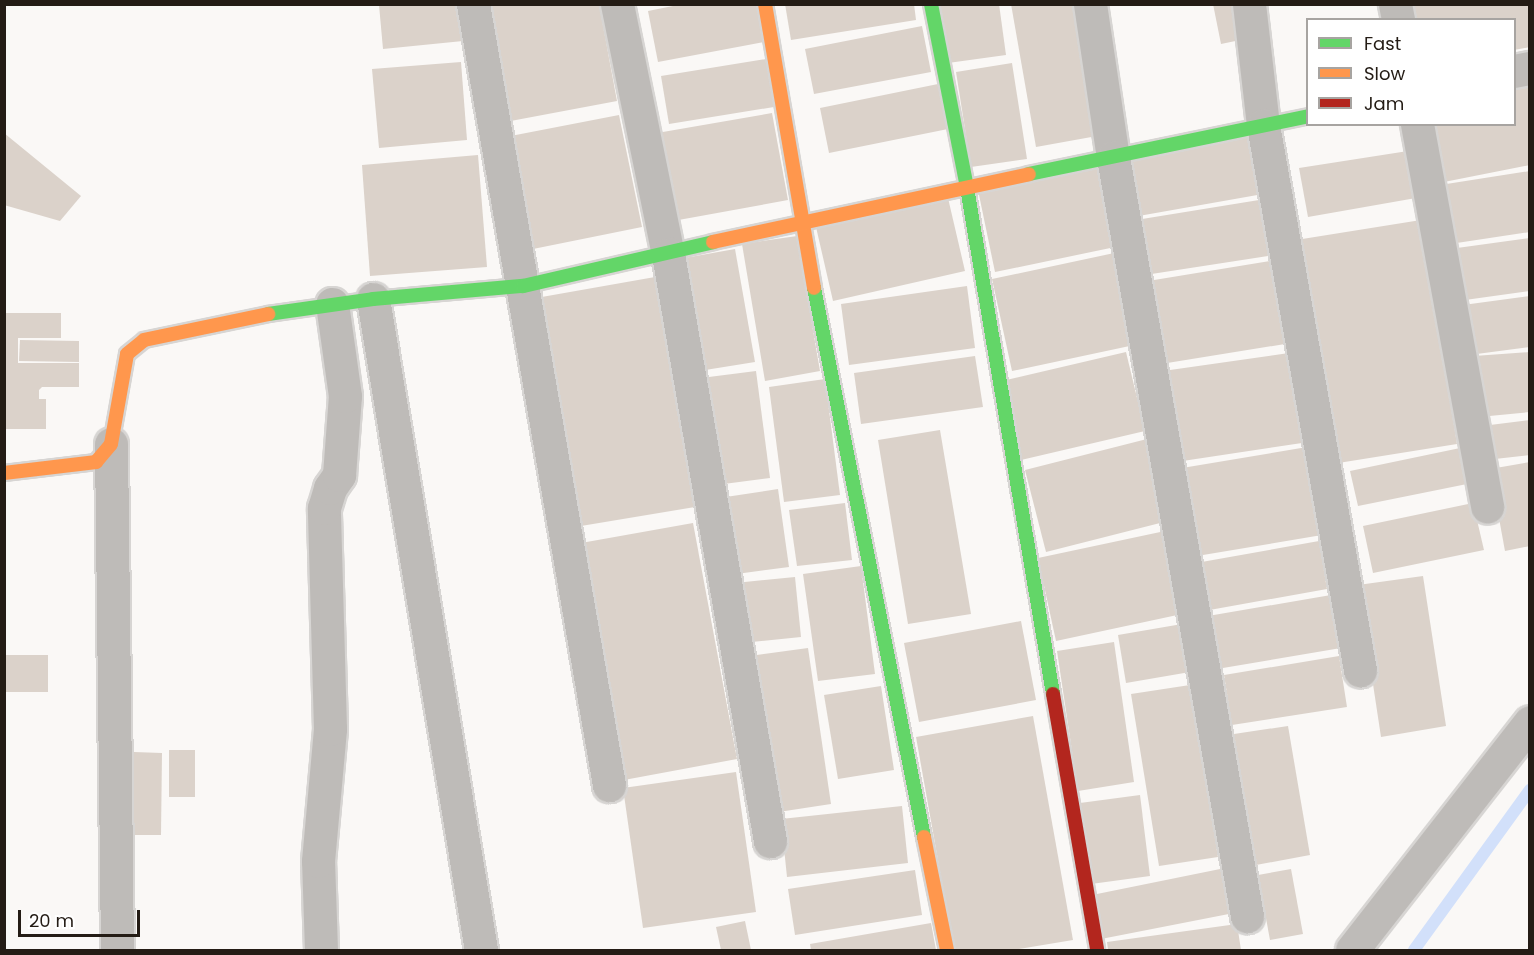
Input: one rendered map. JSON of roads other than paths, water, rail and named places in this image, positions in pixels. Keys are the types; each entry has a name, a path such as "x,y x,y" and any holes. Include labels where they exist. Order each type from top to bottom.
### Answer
{"street":[{"path":"473,4 609,785"},
{"path":"617,4 668,254 770,841"},
{"path":"765,4 801,222 947,951"},
{"path":"930,4 967,188 1097,951"},
{"path":"1090,4 1113,157 1247,916"},
{"path":"1249,4 1263,125 1360,670"},
{"path":"117,951 111,444 128,354 144,340 266,314 333,304 523,286 801,222 1306,116"},
{"path":"1417,126 1487,507"},
{"path":"373,299 481,951"},
{"path":"321,951 318,861 330,729 324,508 330,488 339,475 345,396 333,304"},
{"path":"4,473 96,462 111,444"},
{"path":"1352,951 1530,722"}],"waterway":[{"path":"1414,950 1530,790"}]}
